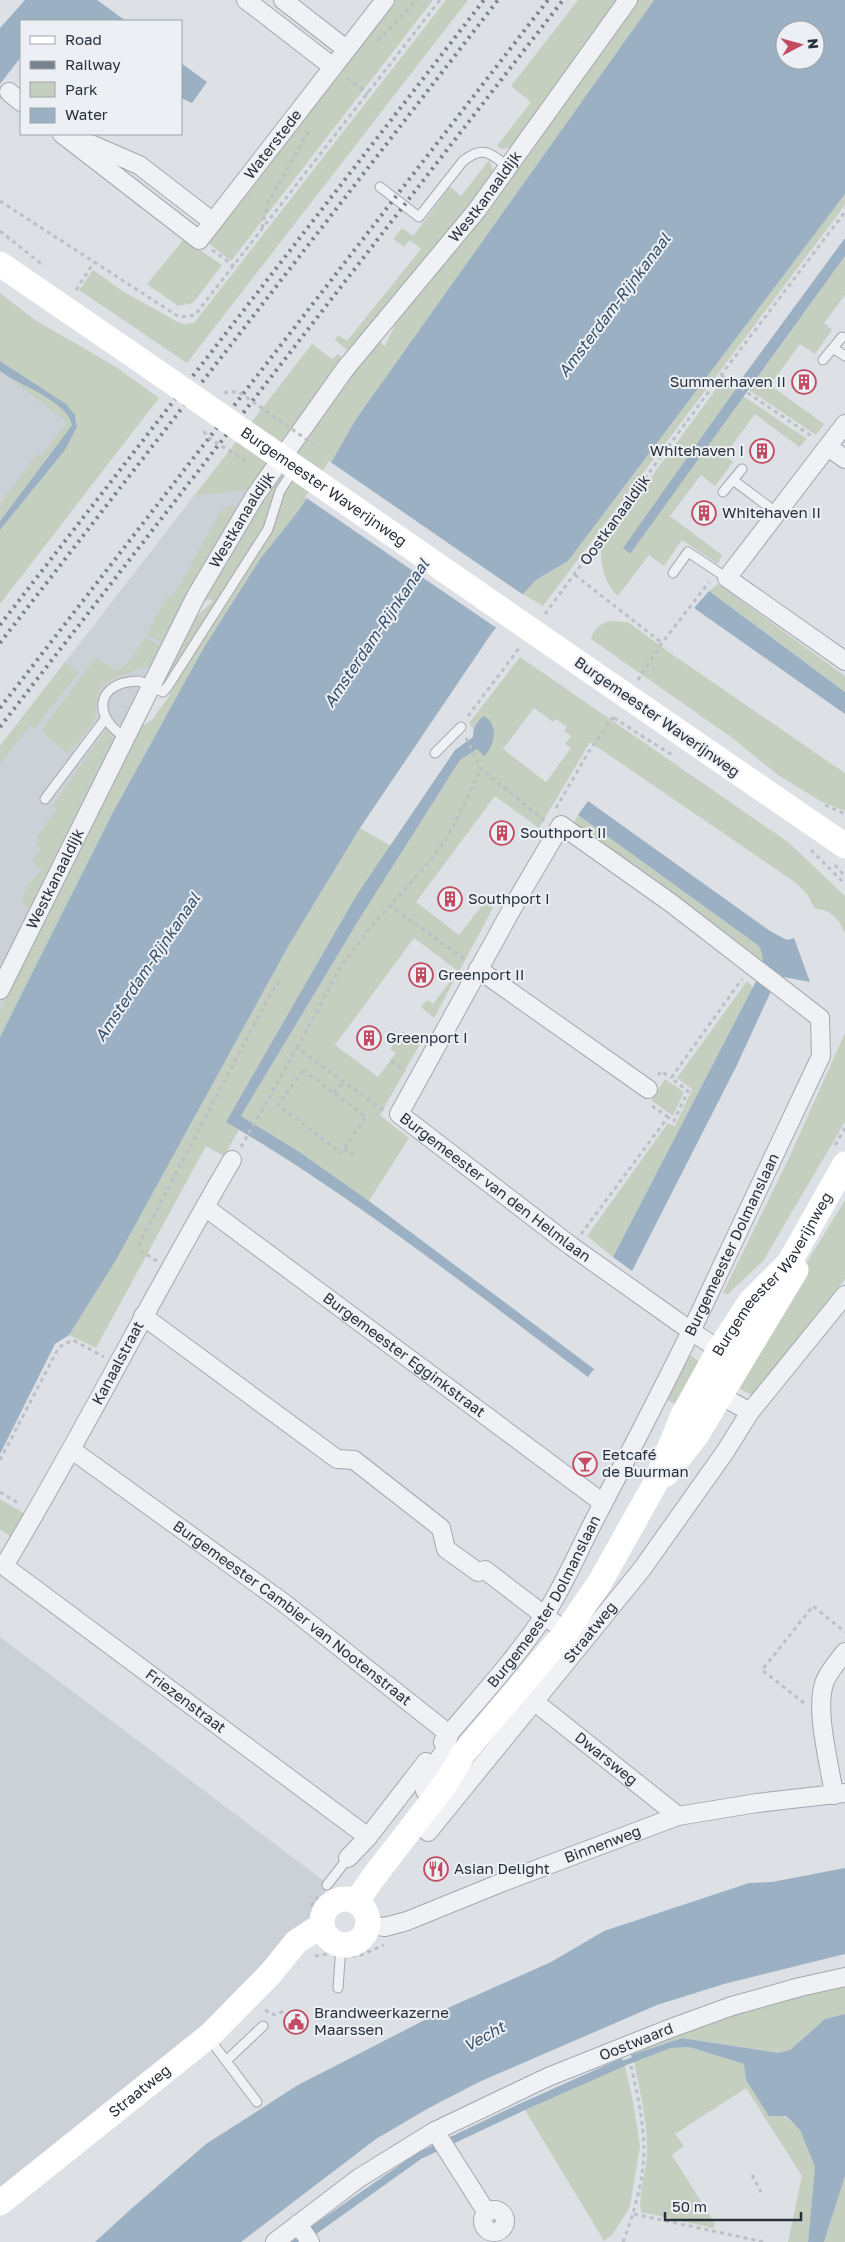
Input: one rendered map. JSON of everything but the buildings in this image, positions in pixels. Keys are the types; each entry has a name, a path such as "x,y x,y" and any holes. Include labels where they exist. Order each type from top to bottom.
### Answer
{"main road":[{"name":"Burgemeester Waverijnweg","path":"0,264 845,846"},
{"name":"Burgemeester Waverijnweg","path":"710,1389 719,1350 750,1302 789,1263 845,1164"},
{"name":"Burgemeester Waverijnweg","path":"710,1389 741,1362 845,1186"},
{"name":"Straatweg","path":"342,1895 415,1821 446,1783 463,1754 566,1632 600,1582 655,1484 680,1420 710,1389"},
{"name":"Straatweg","path":"342,1895 414,1791 463,1754"},
{"path":"342,1895 368,1916 368,1925 367,1931 354,1944 331,1937 325,1909 342,1895"},
{"name":"Straatweg","path":"0,2203 210,2035 271,1973 296,1942 331,1937"}],"street":[{"path":"246,0 339,72"},
{"path":"284,0 346,49"},
{"name":"Waterstede","path":"199,240 339,72 346,49 385,0"},
{"name":"Westkanaaldijk","path":"0,990 126,737 160,686 215,563 273,470 345,369 453,241 628,0"},
{"path":"63,135 199,240"},
{"path":"69,135 139,165 213,222"},
{"path":"845,424 777,513 722,575 845,661"},
{"path":"828,447 845,459"},
{"name":"Burgemeester Dolmanslaan","path":"449,1734 513,1658 545,1614 636,1442 691,1331 821,1056 820,1018 754,966 555,827"},
{"name":"Burgemeester van den Helmlaan","path":"555,827 399,1114 571,1246 691,1331 741,1362"},
{"path":"478,969 648,1090"},
{"name":"Kanaalstraat","path":"4,1566 72,1450 143,1316 232,1160"},
{"name":"Burgemeester Egginkstraat","path":"205,1207 603,1503"},
{"name":"Straatweg","path":"415,1821 428,1832 535,1702 642,1569 725,1452 750,1412 845,1295"},
{"name":"Straatweg","path":"143,1316 337,1459 354,1460 441,1528 446,1549 478,1572 485,1570 545,1614 566,1632"},
{"path":"710,1389 750,1412"},
{"name":"Burgemeester Cambier van Nootenstraat","path":"72,1450 284,1603 449,1734"},
{"name":"Friezenstraat","path":"4,1566 368,1837"},
{"path":"840,1794 822,1717 821,1698 824,1682 845,1652"},
{"name":"Dwarsweg","path":"535,1702 678,1816"},
{"name":"Straatweg","path":"414,1791 446,1749 449,1734"},
{"path":"348,1858 414,1791"},
{"name":"Binnenweg","path":"368,1925 386,1927 407,1921 503,1882 678,1816 758,1803 840,1794"},
{"name":"Oostwaard","path":"275,2242 303,2232 359,2178 548,2077 732,2006 800,1987 845,1977"},
{"path":"437,2135 488,2212"}],"lane":[{"path":"380,188 419,217 463,161 470,155 479,151 486,152 508,167"},
{"path":"823,360 842,337"},
{"path":"833,348 845,356"},
{"path":"126,737 115,730 106,718 102,702 110,688 137,681 160,686 268,529 280,491 296,468"},
{"path":"723,492 742,468"},
{"path":"732,480 777,513"},
{"path":"673,573 688,552 722,575"},
{"path":"45,799 106,718"},
{"path":"435,752 462,729"},
{"path":"342,1895 348,1858"},
{"path":"331,1937 338,1988"},
{"path":"226,2060 263,2026"},
{"path":"210,2035 214,2045 257,2102"}],"path":[{"path":"376,42 417,0"},
{"path":"339,72 352,70"},
{"path":"339,72 341,82"},
{"path":"339,72 368,94"},
{"path":"261,231 268,203 312,126"},
{"name":"Oostkanaaldijk","path":"545,615 845,212"},
{"path":"0,231 44,266"},
{"path":"199,240 234,266"},
{"path":"68,284 76,290 94,262"},
{"path":"722,375 828,447"},
{"path":"222,398 226,392 239,392 314,444"},
{"path":"575,575 662,643"},
{"path":"639,678 662,643 722,575"},
{"path":"521,647 462,729 481,769 555,827 588,753 616,712"},
{"path":"245,1138 297,1048 341,966 390,905 431,860 450,833 481,769"},
{"path":"390,905 478,969"},
{"path":"571,1246 668,1117 674,1122 688,1091 671,1078 754,966"},
{"path":"141,1251 139,1244 145,1230 281,977"},
{"path":"297,1048 383,1111 399,1114"},
{"path":"303,1070 334,1093 366,1117 341,1153 278,1105 303,1070"},
{"path":"334,1093 343,1082"},
{"path":"344,1148 354,1155"},
{"path":"0,1460 59,1347 73,1340 117,1365"},
{"path":"0,1492 36,1513"},
{"path":"822,1717 762,1670 813,1606 845,1632"},
{"path":"262,2008 275,2015 284,2011"},
{"path":"624,2242 634,2214 644,2149 635,2083 626,2047"},
{"path":"752,2175 761,2192"},
{"path":"634,2214 764,2242"}],"shaded area":[{"path":"0,347 71,417 0,521"},
{"path":"250,490 258,504 207,595 0,1010 0,746 194,496"},
{"path":"0,1637 336,1890 271,1967 0,2208"}],"green space":[{"path":"394,0 433,0 231,261 207,242"},
{"path":"446,0 468,0 187,363 79,290 93,270 124,292 176,321 183,324 194,323"},
{"path":"578,0 616,0 513,144 509,148 502,149 497,146 531,102 511,86"},
{"path":"638,0 654,0 356,419 333,459 299,510 260,559 203,649 112,814 0,1037 0,1010 140,727 152,720 170,695 160,688 196,617 213,601 209,599 203,603 241,534 306,435 378,341 385,346 399,316 458,247"},
{"path":"489,160 493,170 490,176 455,223 352,347 347,350 335,340 338,335 347,341 421,249 410,240 404,247 393,239 402,228 413,236 450,187 461,196"},
{"path":"845,194 845,205 543,606 523,594 536,580 568,561"},
{"path":"184,239 222,265 193,303 178,306 147,284"},
{"path":"845,256 845,295 824,323 832,330 815,354 800,344 770,385 824,424 816,435 749,390"},
{"path":"0,293 35,320 116,367 159,398 0,604 0,530 65,450 77,427 77,420 71,410 63,403 0,361"},
{"path":"312,344 332,359 338,354 342,358 250,490 194,496"},
{"path":"10,379 56,404 69,417 72,425 0,521 0,504 37,454 41,457 67,422"},
{"path":"722,381 735,390 623,548 629,554 743,396 807,439 799,447 755,414 725,455 733,462 715,486 701,475 670,516 722,555 718,564 682,540 664,566 649,555 618,596 609,586 604,573 601,545"},
{"path":"227,506 234,506 237,510 208,556 163,643 146,635 168,594 173,596 221,511"},
{"path":"718,584 845,676 845,692 709,591"},
{"path":"609,621 628,622 845,773 845,811 822,802 778,775 731,737 591,639 597,628"},
{"path":"145,638 162,646 152,665 115,678 101,688 92,724 68,754 41,731 96,657 116,671 126,665"},
{"path":"520,657 788,842 845,896 845,933 834,916 821,909 815,909 807,894 796,883 590,742 539,828 495,796 416,902 459,935 485,902 493,908 434,1018 421,1007 427,1000 433,1004 458,971 414,938 335,1045 378,1077 396,1053 390,1049 403,1031 420,1044 380,1115 409,1138 369,1201 298,1151 241,1116 360,918 460,760 477,748 478,720 473,729 469,723","holes":["534,708 553,722 556,719 567,727 564,731 571,736 565,744 571,748 546,782 503,749"]},
{"path":"65,662 79,672 35,729 30,726 0,764 0,746"},
{"path":"106,729 115,741 30,910 25,905 24,894 26,888 42,870 32,861 41,849 35,845 39,840 36,837 57,809 53,805"},
{"path":"578,815 759,946 764,955 764,965 573,824"},
{"path":"360,828 391,846 356,896 227,1122 239,1130 224,1156 206,1146 96,1348 69,1335 116,1260 289,945"},
{"path":"747,981 753,987 613,1257 587,1236 668,1123 675,1126 692,1089 677,1078"},
{"path":"845,1033 845,1122 763,1261 728,1294 723,1293 789,1158"},
{"path":"665,1079 684,1092 673,1116 651,1100"},
{"path":"845,1200 845,1279 757,1391 751,1395 737,1387 747,1360"},
{"path":"692,1356 699,1362 677,1405 665,1399 686,1358"},
{"path":"0,1499 25,1514 13,1538 0,1530"},
{"path":"845,1985 845,2014 825,2019 790,2050 778,2053 682,2038 631,2055 631,2050 759,2006"},
{"path":"689,2047 744,2064 748,2084 800,2130 815,2167 808,2242 788,2242 802,2176 746,2088 675,2134 684,2146 672,2155 715,2224 713,2228 641,2212 640,2205 647,2143 643,2108 634,2062 671,2048"},
{"path":"625,2066 640,2146 630,2207 612,2235 604,2241 525,2110"},
{"path":"845,2176 845,2242 824,2242"}],"water":[{"path":"25,0 97,0 125,20 20,20 20,58 0,84 0,28"},
{"name":"Amsterdam-Rijnkanaal","path":"654,0 845,0 845,194 568,561 536,580 491,634 360,828 289,945 116,1260 69,1335 55,1344 0,1454 0,1037 112,814 203,649 260,559 299,510 333,459 356,419"},
{"path":"182,64 207,82 192,103 182,98"},
{"path":"845,238 845,256 630,554 623,548 745,374"},
{"path":"0,361 66,404 75,415 77,427 65,450 0,530 0,521 72,425 68,416 52,401 0,371"},
{"path":"709,591 845,692 845,714 694,608"},
{"path":"484,716 492,724 494,735 488,752 484,756 477,749 460,760 360,918 241,1116 298,1151 369,1201 594,1369 588,1377 366,1212 226,1122 356,896 455,750 473,737 476,725"},
{"path":"588,801 770,931 787,940 794,938 810,982 778,976 737,1065 632,1271 613,1257 758,977 763,957 759,946 578,815"},
{"name":"Vecht","path":"845,1868 845,1954 724,1984 657,2005 479,2082 427,2109 376,2139 241,2242 95,2242 206,2144 298,2085 450,2007 551,1962 604,1931 749,1883 772,1882"},
{"path":"845,2014 845,2176 824,2242 808,2242 815,2167 800,2130 786,2116 769,2116 746,2080 744,2064 689,2047 671,2048 634,2062 631,2055 682,2038 778,2053 790,2050 825,2019"},
{"path":"622,2058 625,2066 421,2159 305,2242 289,2242 417,2153 519,2104"}],"pier":[{"path":"329,461 525,596 498,629 305,497"}],"waterway":[{"path":"616,2066 638,2058"}],"railway":[{"path":"0,625 484,0"},
{"path":"0,643 498,0"},
{"path":"0,708 548,0"},
{"path":"0,727 563,0"}],"place":[{"name":"Summerhaven II","path":"804,382"},
{"name":"Whitehaven I","path":"762,451"},
{"name":"Whitehaven II","path":"704,513"},
{"name":"Southport II","path":"502,833"},
{"name":"Southport I","path":"450,899"},
{"name":"Greenport II","path":"421,975"},
{"name":"Greenport I","path":"369,1038"},
{"name":"Eetcafé de Buurman","path":"585,1464"},
{"name":"Asian Delight","path":"436,1869"},
{"name":"Brandweerkazerne Maarssen","path":"296,2022"}]}
